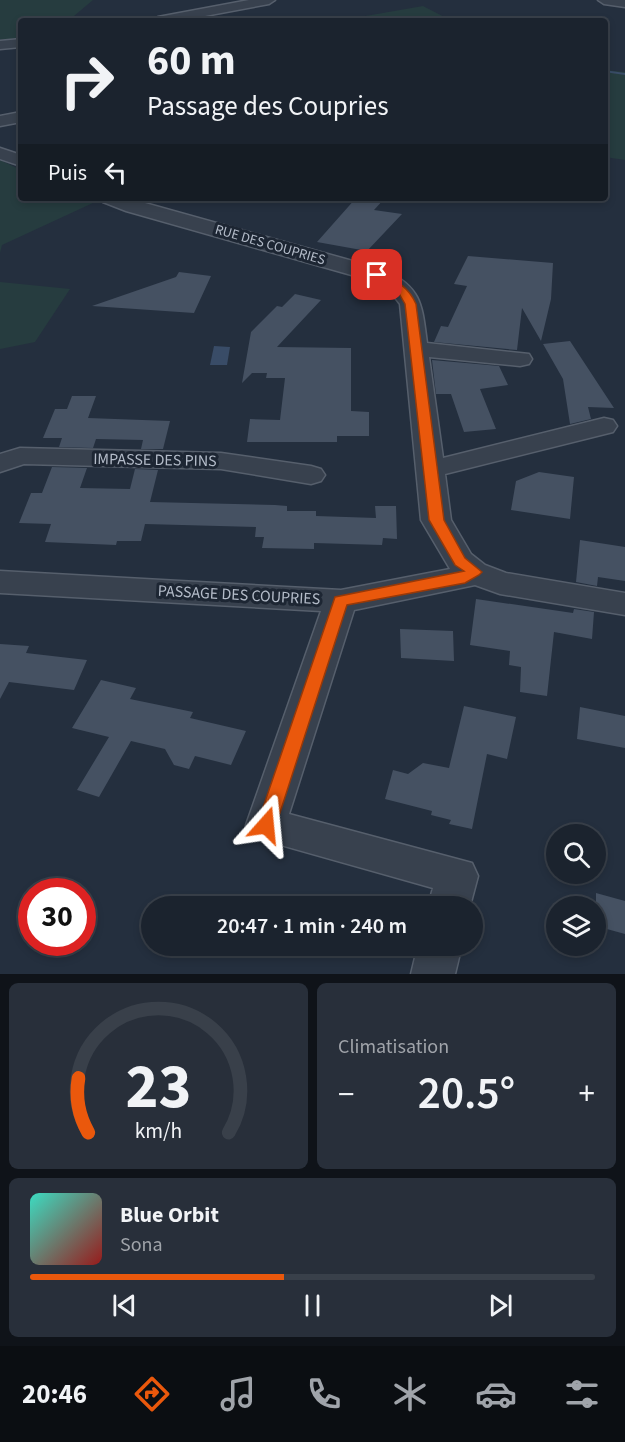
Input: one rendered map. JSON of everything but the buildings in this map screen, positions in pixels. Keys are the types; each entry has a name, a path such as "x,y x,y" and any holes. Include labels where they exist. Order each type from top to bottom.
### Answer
{"street":[{"path":"211,0 236,6"},
{"path":"174,18 269,0"},
{"path":"604,0 625,3"},
{"path":"0,45 18,43"},
{"path":"0,121 18,118"},
{"path":"0,153 18,160"},
{"name":"RUE DES COUPRIES","path":"136,203 377,275 392,282 407,296 411,304 432,469 436,520 460,561 474,572 500,584 625,604"},
{"path":"416,349 520,359"},
{"path":"432,469 604,426"},
{"name":"IMPASSE DES PINS","path":"0,464 20,456 221,461 311,475"},
{"name":"PASSAGE DES COUPRIES","path":"0,582 341,601 465,578 474,572"},
{"path":"341,601 266,825 457,876 452,896"},
{"path":"433,974 437,956"}],"green space":[{"path":"0,0 93,0 72,18 18,18 18,38 0,40"},
{"path":"423,6 446,18 354,18"},
{"path":"608,70 625,72 625,160 608,157"},
{"path":"0,160 18,169 18,201 95,202 2,245 0,253"},
{"path":"0,282 70,289 35,342 0,349"}],"water":[{"path":"214,346 230,347 227,365 210,365"}],"waterway":[{"path":"608,72 625,74"}],"route":[{"path":"266,825 341,601 465,578 474,572 460,561 449,546 436,520 432,469 411,304 400,288 377,275"}]}
